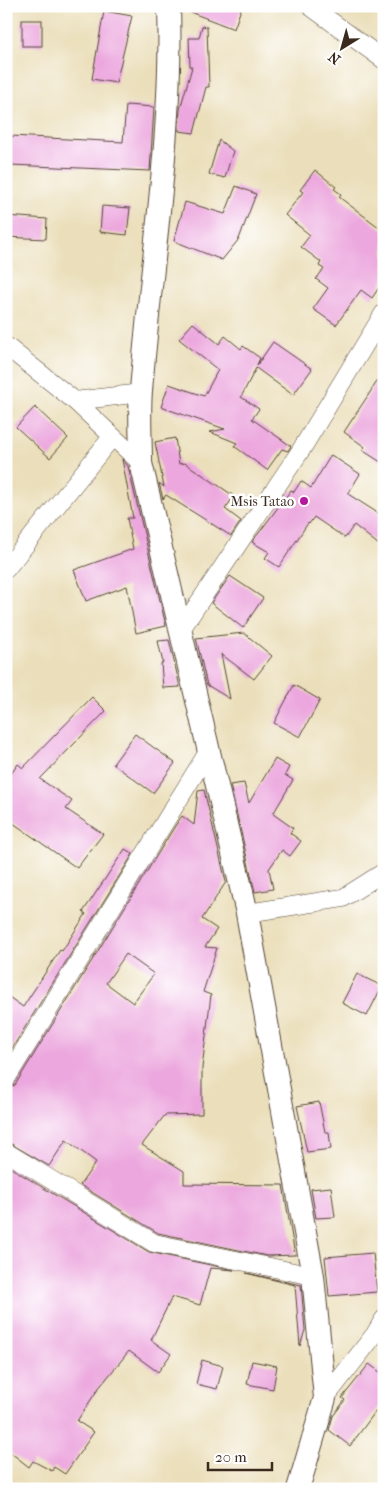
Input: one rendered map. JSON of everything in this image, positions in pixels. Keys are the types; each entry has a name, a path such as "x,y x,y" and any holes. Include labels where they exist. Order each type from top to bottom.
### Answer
{"street":[{"path":"170,6 170,44 163,183 141,393 141,463 247,913 313,1276 325,1398"},
{"path":"310,6 384,60"},
{"path":"180,631 301,450 384,313"},
{"path":"8,351 76,401 141,463"},
{"path":"76,401 141,393"},
{"path":"6,569 112,437"},
{"path":"6,1079 208,752"},
{"path":"247,913 343,898 384,872"},
{"path":"6,1152 154,1242 313,1276"},
{"path":"298,1489 325,1398 375,1334 384,1319"}],"building":[{"path":"182,6 242,6 234,29 182,9"},
{"path":"104,11 132,16 116,83 92,79"},
{"path":"22,20 42,20 42,46 22,46"},
{"path":"202,26 207,27 209,87 206,87 194,133 179,131 180,109 192,67 190,67 189,38 199,38"},
{"path":"126,105 154,107 150,171 10,165 11,136 123,142"},
{"path":"219,140 233,151 225,178 209,174"},
{"path":"315,170 336,187 334,189 341,194 339,197 384,231 384,280 372,298 361,290 336,325 313,309 328,288 316,279 324,269 319,266 321,262 301,247 310,235 285,215 303,192 300,190"},
{"path":"236,186 256,194 239,239 222,260 174,241 185,202 225,214"},
{"path":"102,206 130,208 127,235 100,232"},
{"path":"6,216 47,219 46,239 6,237"},
{"path":"193,323 219,344 225,336 241,349 243,346 260,358 257,365 273,342 312,369 293,395 256,368 241,397 259,409 252,419 291,446 288,451 282,449 267,470 234,446 237,443 210,432 225,429 161,407 169,384 204,396 218,370 179,339"},
{"path":"384,371 384,464 362,450 365,447 344,432"},
{"path":"35,407 68,438 50,458 16,427"},
{"path":"175,438 179,464 185,463 234,496 225,509 241,521 231,536 166,495 163,499 159,483 164,487 155,442"},
{"path":"331,455 360,474 348,494 384,517 384,549 354,525 345,538 314,517 279,567 265,558 269,552 252,542 291,490 294,492 301,481 311,488"},
{"path":"122,459 128,466 166,626 136,633 127,586 86,601 74,570 133,549 127,518 133,518"},
{"path":"230,576 263,598 243,628 211,603"},
{"path":"244,633 272,656 254,679 221,654 230,699 207,685 196,638"},
{"path":"169,640 180,687 163,688 161,663 163,663 158,641"},
{"path":"294,685 320,700 300,737 274,723"},
{"path":"92,697 106,711 40,779 72,801 66,809 103,834 77,868 6,818 6,781 18,764 23,768"},
{"path":"135,734 175,763 153,793 113,764"},
{"path":"275,759 289,767 285,775 293,780 273,814 293,828 290,833 301,841 290,856 282,850 269,869 273,889 255,892 230,785 244,783 249,803"},
{"path":"204,790 226,882 202,919 217,929 205,947 217,948 203,992 211,995 202,1068 202,1114 165,1115 142,1145 184,1171 184,1184 283,1185 295,1255 267,1256 158,1233 80,1185 96,1162 66,1140 49,1166 6,1141 6,1090 15,1085 182,816 194,825 198,791","holes":["126,954 154,974 133,1003 106,983"]},
{"path":"125,849 133,854 6,1058 6,995 23,1007 86,914 83,912"},
{"path":"357,974 382,986 367,1016 342,1003"},
{"path":"319,1102 325,1132 329,1132 331,1149 307,1152 297,1106"},
{"path":"6,1165 149,1252 234,1270 210,1268 200,1305 172,1297 151,1340 171,1354 158,1372 129,1351 98,1389 77,1421 94,1432 65,1474 54,1467 52,1471 33,1461 29,1467 6,1449"},
{"path":"331,1187 335,1217 316,1218 311,1189"},
{"path":"373,1253 377,1292 329,1296 325,1257"},
{"path":"246,1273 301,1285 305,1330 300,1346 295,1285"},
{"path":"202,1360 223,1366 217,1389 196,1384"},
{"path":"252,1361 277,1366 273,1389 247,1384"},
{"path":"369,1364 384,1375 384,1400 350,1446 329,1430 333,1416 345,1400 342,1398"}],"place":[{"name":"Msis Tatao","path":"304,501"}]}
